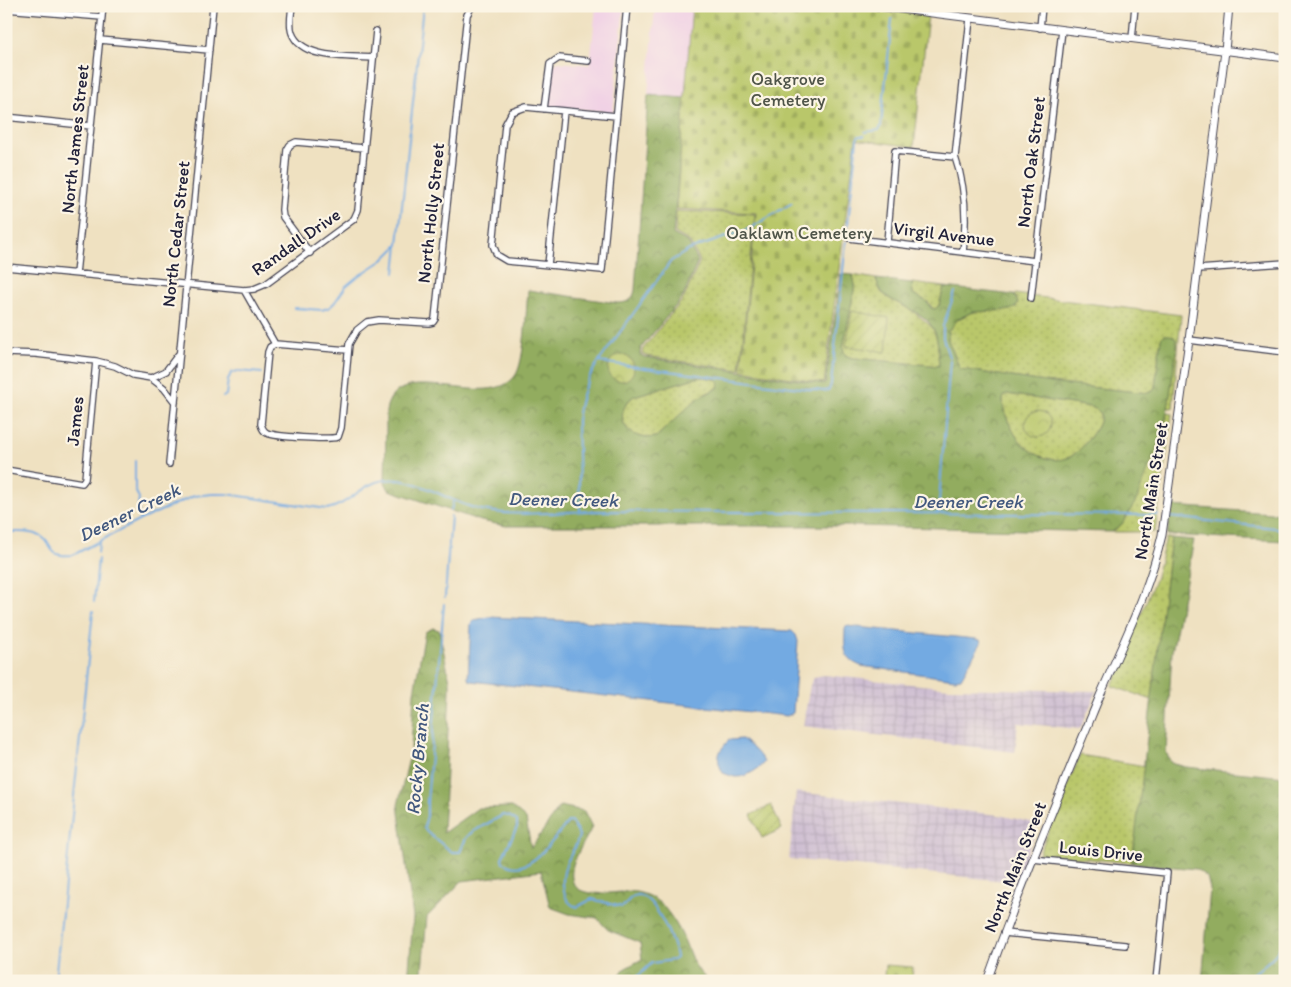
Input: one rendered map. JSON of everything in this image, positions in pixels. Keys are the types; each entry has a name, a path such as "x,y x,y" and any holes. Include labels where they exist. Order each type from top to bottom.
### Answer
{"street":[{"name":"North James Street","path":"76,274 103,6"},
{"name":"North Cedar Street","path":"169,464 214,6"},
{"path":"292,6 292,32 298,43 308,50 319,54 373,58"},
{"name":"North Holly Street","path":"348,350 351,339 357,330 367,322 379,320 429,323 435,319 467,16 472,6"},
{"path":"616,116 526,107 512,112 505,125 493,245 497,255 507,261 602,270 627,6"},
{"path":"877,6 1285,58"},
{"path":"942,15 943,6"},
{"path":"1040,28 1042,6"},
{"path":"1132,39 1135,6"},
{"name":"North Main Street","path":"987,981 1033,859 1149,582 1162,535 1189,340 1230,6"},
{"path":"6,9 102,17"},
{"path":"963,252 966,218 965,199 961,174 955,158 970,18"},
{"name":"North Oak Street","path":"1031,298 1062,30"},
{"name":"Randall Drive","path":"6,267 244,290 259,288 310,253 354,219 358,210 376,31"},
{"path":"100,40 209,50"},
{"path":"544,108 550,64 559,58 588,61"},
{"path":"548,265 564,110"},
{"path":"6,117 91,126"},
{"path":"310,253 283,217 287,150 290,145 296,142 364,148"},
{"path":"886,242 895,152 955,158"},
{"name":"Virgil Avenue","path":"849,238 1035,261"},
{"path":"1198,269 1285,263"},
{"path":"244,290 275,344"},
{"path":"1189,340 1285,352"},
{"path":"275,344 348,350 341,428 338,436 328,439 275,435 264,432 261,424 268,352 270,347 275,344"},
{"path":"151,378 166,371 180,352"},
{"path":"6,353 36,354 96,361 115,366 133,375 151,378 164,388 175,402"},
{"name":"James","path":"6,470 82,483 84,479 96,361"},
{"name":"Louis Drive","path":"1033,859 1167,873 1156,981"},
{"path":"1004,933 1124,945"}],"shaded area":[{"path":"596,6 624,6 613,112 548,106 552,67 558,62 590,65"},
{"path":"655,6 692,6 685,98 648,95"},
{"path":"824,675 950,688 1097,691 1080,729 1018,723 1015,752 803,726 810,685 814,677"},
{"path":"796,792 999,815 1039,824 1015,882 789,859"}],"green space":[{"name":"Oakgrove Cemetery","path":"692,6 844,6 928,15 914,147 856,139 824,383 741,370 756,213 676,209"},
{"path":"648,95 685,98 673,234 688,242 698,261 683,297 641,348 640,354 644,357 825,384 841,274 853,275 855,285 843,348 845,355 852,358 939,366 937,342 933,328 916,312 883,293 876,279 912,283 913,294 926,301 931,308 935,309 939,306 944,287 1014,295 1018,303 1015,308 1010,310 972,312 958,319 948,331 948,340 960,369 1058,384 1148,393 1153,391 1155,387 1161,338 1164,335 1170,335 1175,338 1177,346 1168,408 1162,434 1136,501 1122,524 1112,532 856,526 506,526 481,521 389,490 385,482 386,412 387,406 396,392 410,386 427,385 486,389 502,386 515,376 523,348 528,290 617,303 629,300 635,290","holes":["705,377 718,380 718,388 698,398 656,437 645,438 637,436 625,425 623,410 634,396 695,378","1007,394 1091,407 1099,412 1100,419 1090,438 1070,457 1053,460 1044,458 1029,449 1016,436 1005,413 1003,404 1004,396"]},
{"path":"676,211 755,214 740,370 642,354 643,349 684,298 700,261 689,241 675,233"},
{"path":"853,275 876,279 881,292 913,311 933,328 938,343 939,366 852,358 845,355 843,348 855,285"},
{"path":"912,283 944,287 938,308 933,309 928,302 913,294"},
{"path":"1015,294 1181,315 1173,408 1168,408 1177,340 1161,338 1155,387 1149,393 1058,384 960,369 948,340 948,331 958,319 972,312 1010,310 1017,299"},
{"path":"852,311 889,318 886,352 846,346"},
{"path":"621,355 630,359 634,368 630,377 621,381 612,377 608,368 612,359"},
{"path":"705,377 718,380 718,388 705,394 656,437 645,438 637,436 625,425 623,410 634,396 695,378"},
{"path":"1007,394 1091,407 1099,412 1100,419 1090,438 1070,457 1053,460 1044,458 1029,449 1016,436 1005,413 1003,404 1004,396"},
{"path":"1038,411 1047,415 1051,424 1047,433 1038,437 1029,433 1025,424 1029,415"},
{"path":"1167,413 1172,414 1155,532 1112,532 1122,524 1165,424"},
{"path":"1172,506 1285,514 1285,541 1167,535"},
{"path":"1166,538 1171,538 1152,700 1112,686 1155,580"},
{"path":"1171,538 1194,540 1172,652 1166,752 1171,763 1186,767 1285,777 1285,981 1202,981 1210,889 1207,877 1196,869 1132,863"},
{"path":"433,628 439,630 450,681 443,833 478,808 512,807 526,819 531,848 560,806 584,811 592,827 573,865 572,878 576,887 593,893 636,892 648,895 657,901 674,920 692,960 709,981 616,981 624,969 642,959 640,943 608,930 597,918 569,914 550,907 541,871 462,881 427,917 421,981 408,981 413,917 398,805 411,750 414,692 425,632"},
{"path":"1080,755 1145,766 1132,863 1039,854"},
{"path":"771,805 782,829 762,838 751,815"},
{"path":"885,965 913,967 912,980 884,977"}],"water":[{"path":"489,617 792,631 798,641 793,713 787,716 471,681 468,679 471,624 474,620"},
{"path":"847,626 976,639 980,640 981,643 961,678 955,679 861,666 847,655 845,628"},
{"path":"742,739 754,749 764,762 755,771 747,775 735,777 723,773 718,759 722,748 729,740"}],"waterway":[{"path":"395,273 423,6"},
{"path":"865,132 879,130 881,126 892,19"},
{"path":"847,233 857,139 859,136 864,136"},
{"path":"580,512 577,421 583,393 595,367 671,261 689,250 749,229 792,203"},
{"path":"599,362 823,391 829,390 846,242"},
{"path":"294,308 322,310 330,307 346,286 383,260 398,245"},
{"path":"949,357 943,338 943,326 955,292"},
{"path":"938,514 950,360"},
{"path":"223,397 226,395 231,373 238,371 262,373"},
{"path":"135,461 135,490 139,498 140,520"},
{"name":"Deener Creek","path":"6,531 38,535 47,542 53,552 73,555 140,520 194,496 227,494 327,509 335,507 369,485 384,480 408,482 470,507 509,513 537,514 592,511 1158,515"},
{"name":"Rocky Branch","path":"451,510 453,502"},
{"name":"Rocky Branch","path":"445,597 451,516"},
{"name":"Deener Creek","path":"1169,517 1285,529"},
{"path":"98,553 99,543"},
{"path":"94,602 98,559"},
{"name":"Rocky Branch","path":"444,604 427,816 424,827 428,833 452,852 460,852 466,838 472,832 503,815 509,816 517,821 517,827 502,858 503,862 512,866 521,866 530,862 548,847 568,822 571,821 579,835 564,873 563,885 568,901 577,907 592,899 622,907 630,898 637,895 644,897 657,911 668,931 676,958 652,963 633,981"},
{"path":"55,981 93,611"},
{"path":"1244,981 1273,957 1285,938"}],"park label":[{"name":"Oaklawn Cemetery","path":"799,233"}]}
